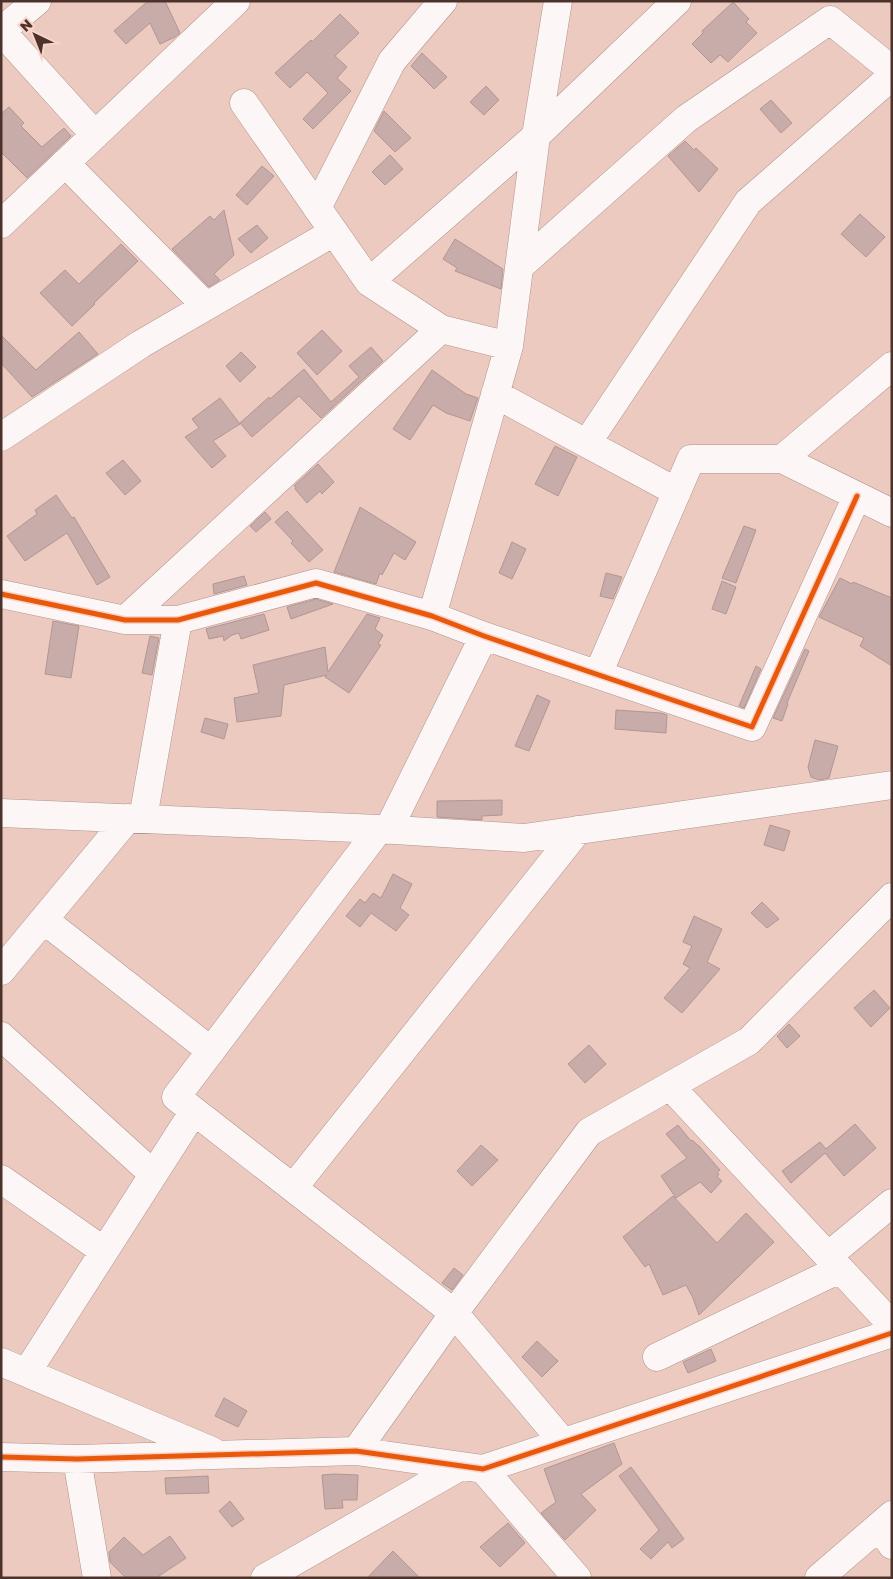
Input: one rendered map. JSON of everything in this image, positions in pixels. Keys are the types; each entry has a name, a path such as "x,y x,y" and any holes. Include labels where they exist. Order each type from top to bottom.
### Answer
{"street":[{"path":"37,1 1,31 95,135"},
{"path":"1,224 236,1"},
{"path":"317,208 392,61 443,1"},
{"path":"432,616 509,346 536,136 558,1"},
{"path":"369,282 536,136 677,1"},
{"path":"519,267 686,119 830,20 892,70"},
{"path":"586,443 748,202 892,76"},
{"path":"244,103 369,282 441,329 509,346"},
{"path":"66,163 206,306"},
{"path":"1,438 141,344 334,232"},
{"path":"124,620 441,329"},
{"path":"782,459 892,366"},
{"path":"495,394 677,492"},
{"path":"598,674 691,459 782,459 892,513"},
{"path":"1,594 124,620 178,620 316,583 432,616 484,636 752,727 856,496"},
{"path":"1,971 136,818 178,620"},
{"path":"484,636 383,830 176,1097 454,1313 563,1442"},
{"path":"1,813 524,838 892,785"},
{"path":"293,1188 578,830"},
{"path":"356,1451 454,1313 589,1132 749,1041 892,897"},
{"path":"44,920 211,1051"},
{"path":"1,1036 153,1174"},
{"path":"670,1086 892,1325"},
{"path":"27,1372 194,1111"},
{"path":"1,1179 104,1251"},
{"path":"657,1357 834,1262 892,1203"},
{"path":"265,1578 472,1467 563,1442 892,1333"},
{"path":"1,1362 221,1455"},
{"path":"1,1457 77,1459 356,1451 472,1467 576,1578"},
{"path":"77,1459 97,1578"},
{"path":"819,1578 887,1528"}],"building":[{"path":"148,1 165,1 180,33 160,44 150,23 126,44 114,31"},
{"path":"733,2 749,19 746,22 757,33 728,62 720,55 711,63 692,44 703,33 702,31"},
{"path":"340,14 359,33 335,56 347,67 337,78 351,91 313,129 303,119 328,93 307,72 290,88 275,73 311,40 312,42"},
{"path":"422,53 447,77 434,89 411,66"},
{"path":"486,86 499,100 484,115 470,102"},
{"path":"771,100 792,123 781,133 760,109"},
{"path":"9,107 24,123 21,126 42,147 64,128 71,136 27,178 1,152 1,114"},
{"path":"384,111 411,138 395,152 374,131"},
{"path":"685,141 694,150 696,148 718,169 699,192 668,156"},
{"path":"390,155 403,169 385,185 372,172"},
{"path":"262,166 274,176 247,205 236,195"},
{"path":"224,210 234,255 214,274 220,280 209,287 172,249 210,216 214,220"},
{"path":"860,214 885,237 866,257 841,234"},
{"path":"257,225 268,238 251,253 238,239"},
{"path":"455,239 503,269 501,289 455,271 457,268 443,259"},
{"path":"121,244 138,261 72,326 40,293 65,270 79,284"},
{"path":"322,330 342,351 317,375 297,353"},
{"path":"79,332 98,354 32,397 1,363 1,335 36,370"},
{"path":"371,347 383,361 321,418 299,396 252,437 240,423 304,369 331,402 359,377 349,366"},
{"path":"241,352 256,367 240,382 226,366"},
{"path":"432,370 466,394 478,398 470,421 446,413 433,405 410,440 393,429"},
{"path":"220,398 240,424 213,441 226,456 212,468 185,437 199,428 192,419"},
{"path":"555,446 577,457 558,496 535,484"},
{"path":"123,460 141,481 125,495 106,473"},
{"path":"318,464 334,482 322,494 320,491 307,503 294,486"},
{"path":"56,495 72,518 74,517 110,577 97,585 67,533 25,561 7,536 37,514 35,510"},
{"path":"360,507 416,542 405,560 394,553 382,575 380,573 376,584 334,572"},
{"path":"287,511 323,550 309,562 275,522"},
{"path":"265,512 271,519 256,532 250,526"},
{"path":"744,526 756,530 736,583 722,578"},
{"path":"512,542 526,549 512,579 499,573"},
{"path":"606,573 622,577 613,599 600,596"},
{"path":"244,576 247,585 214,594 213,584"},
{"path":"840,578 892,598 892,666 860,646 864,638 819,617"},
{"path":"722,581 736,587 726,614 712,609"},
{"path":"316,599 333,604 291,619 287,607"},
{"path":"264,614 269,630 241,639 239,633 232,635 224,641 223,636 209,639 206,629"},
{"path":"367,614 380,618 375,629 383,635 378,644 381,645 349,693 325,677 327,675 284,685 281,716 237,722 234,698 259,693 253,665 325,647 328,672"},
{"path":"53,621 79,626 71,678 45,674"},
{"path":"150,636 159,638 152,675 142,673"},
{"path":"805,649 809,651 787,703 782,721 773,718"},
{"path":"756,666 761,669 744,708 739,706"},
{"path":"537,695 550,701 529,751 515,746"},
{"path":"616,710 667,715 666,733 615,729"},
{"path":"205,718 228,724 224,739 201,732"},
{"path":"815,740 838,746 829,778 819,780 811,777 808,767"},
{"path":"502,800 502,815 482,816 482,820 437,817 437,801"},
{"path":"770,825 790,831 784,851 764,845"},
{"path":"393,874 412,884 400,908 409,915 396,931 371,913 360,927 346,916 360,899 365,903 373,893 381,898"},
{"path":"762,902 779,919 767,928 751,913"},
{"path":"694,916 722,929 707,962 720,969 682,1013 664,998 690,968 683,964 692,946 683,942"},
{"path":"874,990 890,1008 871,1027 854,1008"},
{"path":"789,1024 800,1036 787,1048 777,1036"},
{"path":"589,1045 606,1064 585,1083 568,1064"},
{"path":"855,1124 876,1148 844,1176 825,1153 791,1183 782,1171 820,1142 826,1149"},
{"path":"678,1125 720,1170 717,1173 719,1174 717,1177 722,1181 711,1193 700,1182 676,1198 661,1176 687,1158 666,1134"},
{"path":"481,1145 498,1160 472,1186 457,1171"},
{"path":"673,1196 717,1243 746,1213 774,1242 699,1315 686,1285 663,1295 649,1264 645,1267 623,1237"},
{"path":"454,1268 463,1275 452,1290 442,1283"},
{"path":"537,1341 558,1361 542,1377 522,1357"},
{"path":"711,1349 716,1361 688,1373 683,1362"},
{"path":"224,1398 247,1411 238,1427 215,1416"},
{"path":"614,1443 622,1464 581,1494 596,1510 565,1540 541,1513 556,1502 544,1469"},
{"path":"631,1467 684,1539 672,1548 668,1542 651,1559 640,1549 659,1530 619,1476"},
{"path":"322,1475 358,1475 357,1500 342,1500 343,1508 325,1509"},
{"path":"208,1476 209,1493 166,1494 165,1478"},
{"path":"230,1501 244,1519 232,1527 219,1511"},
{"path":"508,1523 525,1543 500,1567 480,1547"},
{"path":"170,1536 186,1558 156,1578 126,1578 110,1562 109,1552 124,1537 143,1555"},
{"path":"393,1551 420,1578 367,1578"}],"cycle path":[{"path":"1,594 125,620 178,620 316,583 432,616 484,636 752,727 857,496"},
{"path":"1,1457 77,1459 356,1451 483,1469 892,1333"}]}
